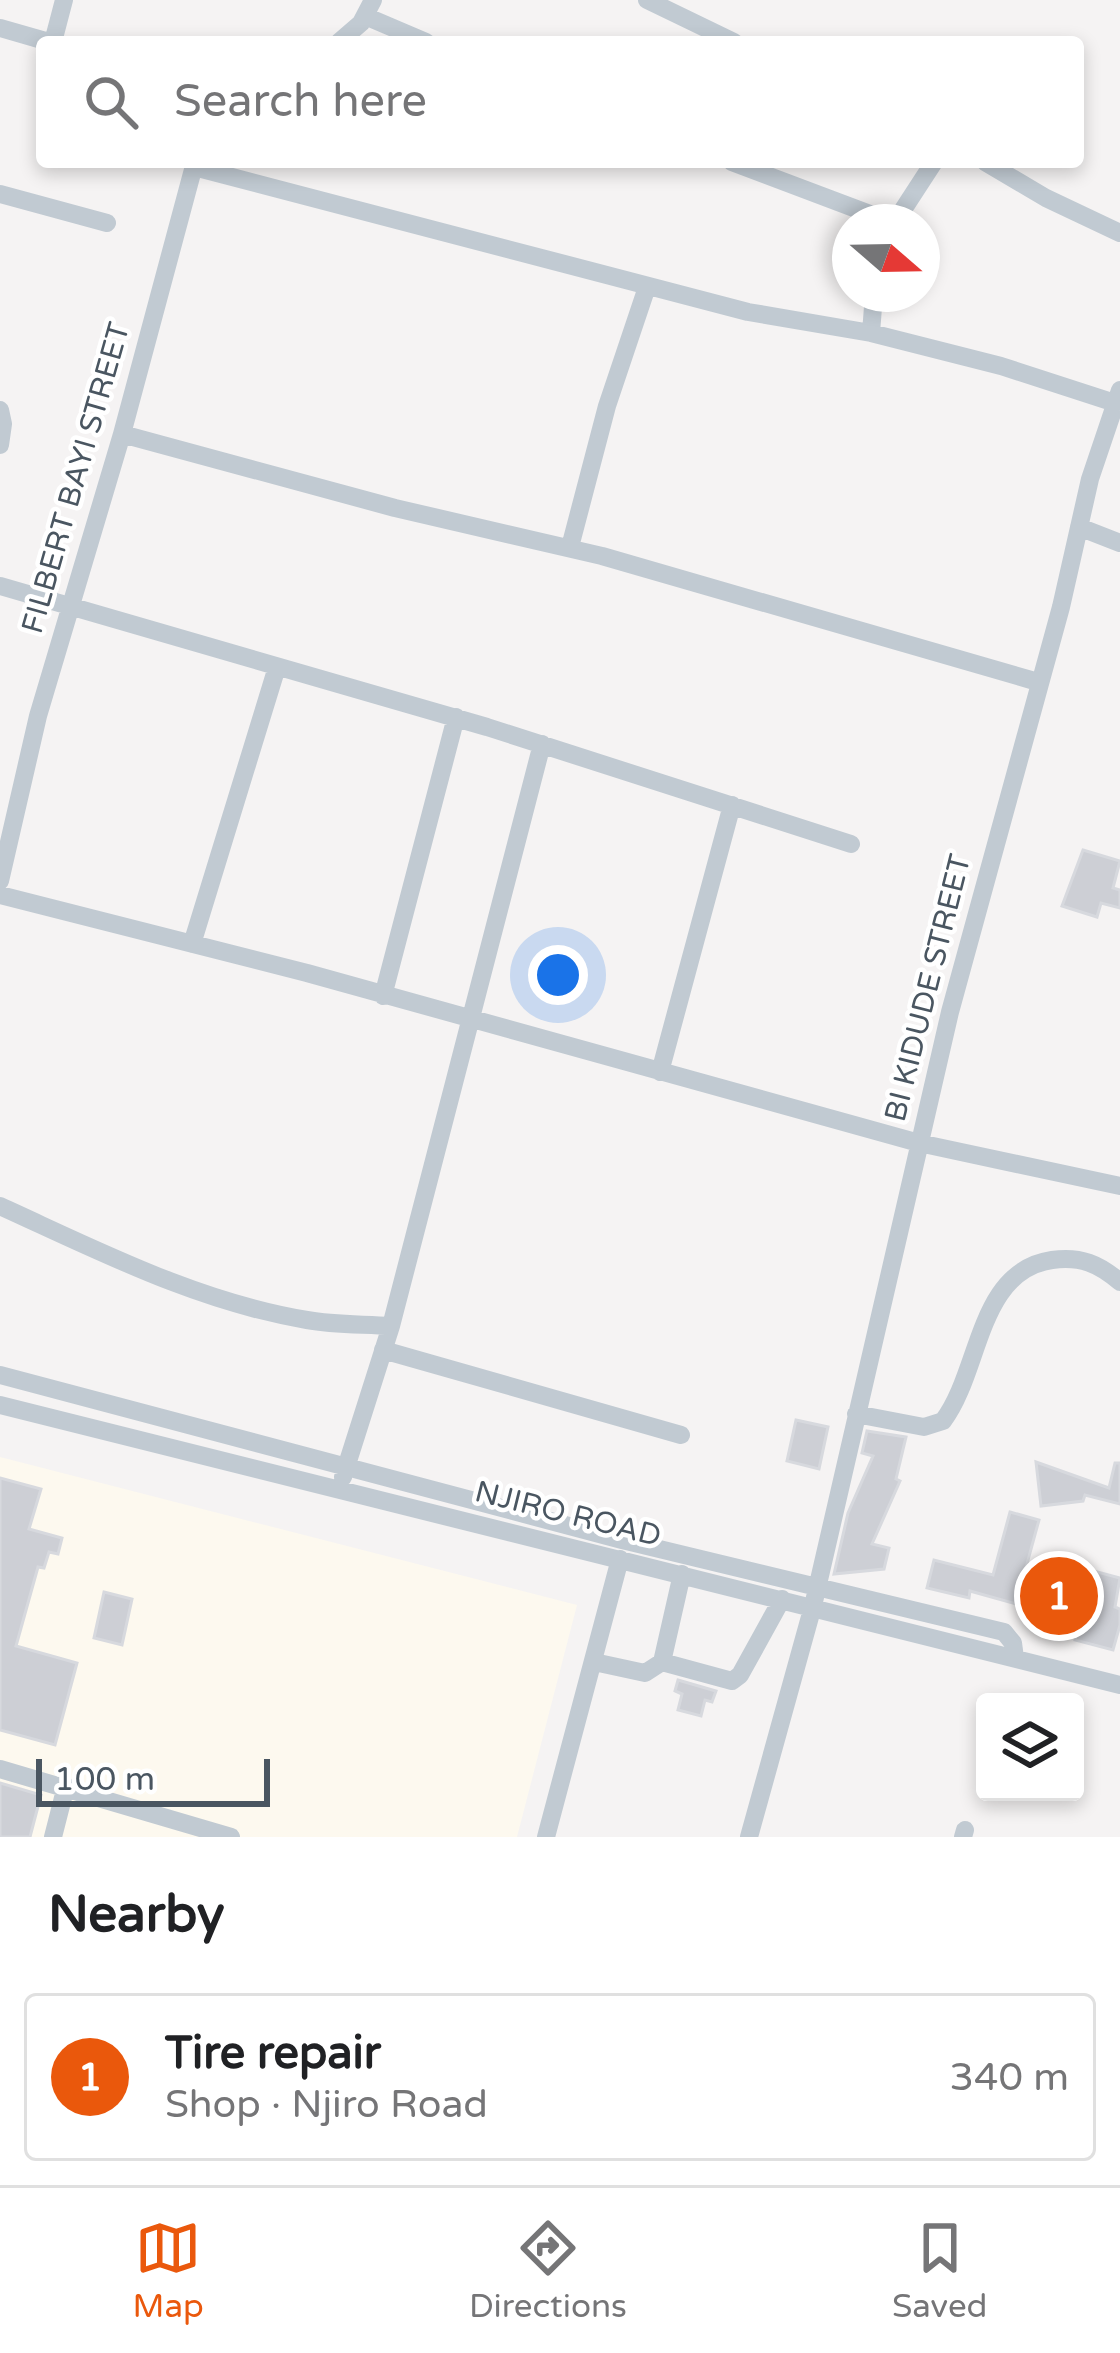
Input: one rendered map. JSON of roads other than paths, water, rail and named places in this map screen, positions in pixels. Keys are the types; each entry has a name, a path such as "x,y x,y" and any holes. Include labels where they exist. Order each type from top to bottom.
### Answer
{"street":[{"path":"53,36 64,0"},
{"path":"647,0 722,36"},
{"path":"344,36 369,8 416,36"},
{"path":"0,28 36,38"},
{"name":"FILBERT BAYI STREET","path":"0,880 38,716 122,434 194,168"},
{"path":"210,168 748,312 871,333 1117,396"},
{"path":"749,168 845,204"},
{"path":"905,204 930,168"},
{"path":"995,168 1120,233"},
{"path":"0,194 107,223"},
{"path":"570,547 607,406 647,286"},
{"path":"871,333 873,312"},
{"name":"BI KIDUDE STREET","path":"749,1837 815,1598 919,1142 1117,396"},
{"path":"0,410 0,445"},
{"path":"122,434 377,504 570,547 1038,682"},
{"path":"1079,527 1120,543"},
{"path":"0,586 456,717 851,844"},
{"path":"192,944 277,667"},
{"path":"383,996 456,717"},
{"path":"343,1478 391,1326 542,744"},
{"path":"660,1072 732,805"},
{"path":"0,895 919,1142 1120,1186"},
{"path":"0,1206 157,1278 231,1301 308,1321 391,1326"},
{"path":"856,1414 924,1427 943,1421 1000,1290 1025,1268 1045,1261 1081,1259 1098,1264 1120,1282"},
{"path":"383,1350 681,1435"},
{"path":"0,1375 343,1478 815,1598"},
{"name":"NJIRO ROAD","path":"0,1405 343,1478 620,1559 782,1599 815,1598 1120,1685"},
{"path":"546,1837 620,1559"},
{"path":"662,1662 682,1574"},
{"path":"595,1662 645,1672 662,1662 732,1681 740,1676 782,1599"},
{"path":"0,1769 231,1837"},
{"path":"53,1837 66,1786"}],"place":[{"name":"Tire repair","path":"1059,1596"}]}
